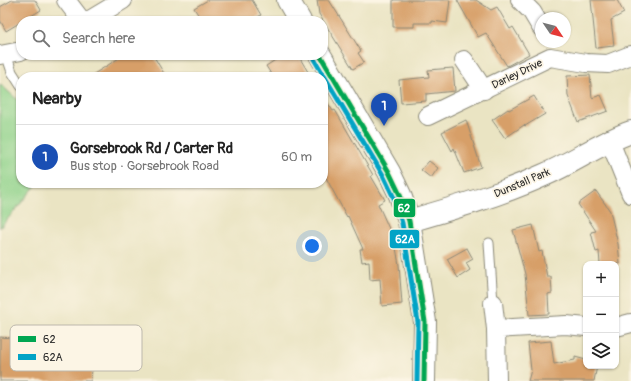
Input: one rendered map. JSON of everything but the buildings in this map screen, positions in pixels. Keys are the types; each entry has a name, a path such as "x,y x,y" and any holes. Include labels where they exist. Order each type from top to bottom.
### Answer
{"street":[{"path":"66,0 78,16"},
{"path":"96,16 123,0"},
{"path":"288,0 297,16"},
{"path":"520,0 535,17"},
{"name":"Darley Drive","path":"428,116 484,90 548,50 586,63 608,64 631,56"},
{"path":"323,60 389,172 400,195 408,221 425,322 424,381"},
{"name":"Darley Drive","path":"464,60 484,90"},
{"name":"Dunstall Park","path":"408,221 480,200 545,175 609,140 631,132"},
{"path":"609,140 631,194"},
{"path":"493,303 496,329 497,381"},
{"path":"619,326 631,324"},
{"path":"496,329 566,325 583,327"}],"lane":[{"path":"9,53 12,72 16,78"},
{"path":"489,243 493,303"}],"green space":[{"path":"0,84 16,98 16,188 34,188 0,228"}],"transit line":[{"name":"62A","path":"315,60 322,72"},
{"name":"62","path":"323,60 389,172 400,195 409,221 425,322 424,381"},
{"name":"62A","path":"328,83 383,175 394,198 402,223 418,322 417,381"}],"place":[{"name":"Gorsebrook Rd / Carter Rd","path":"384,126"}]}
